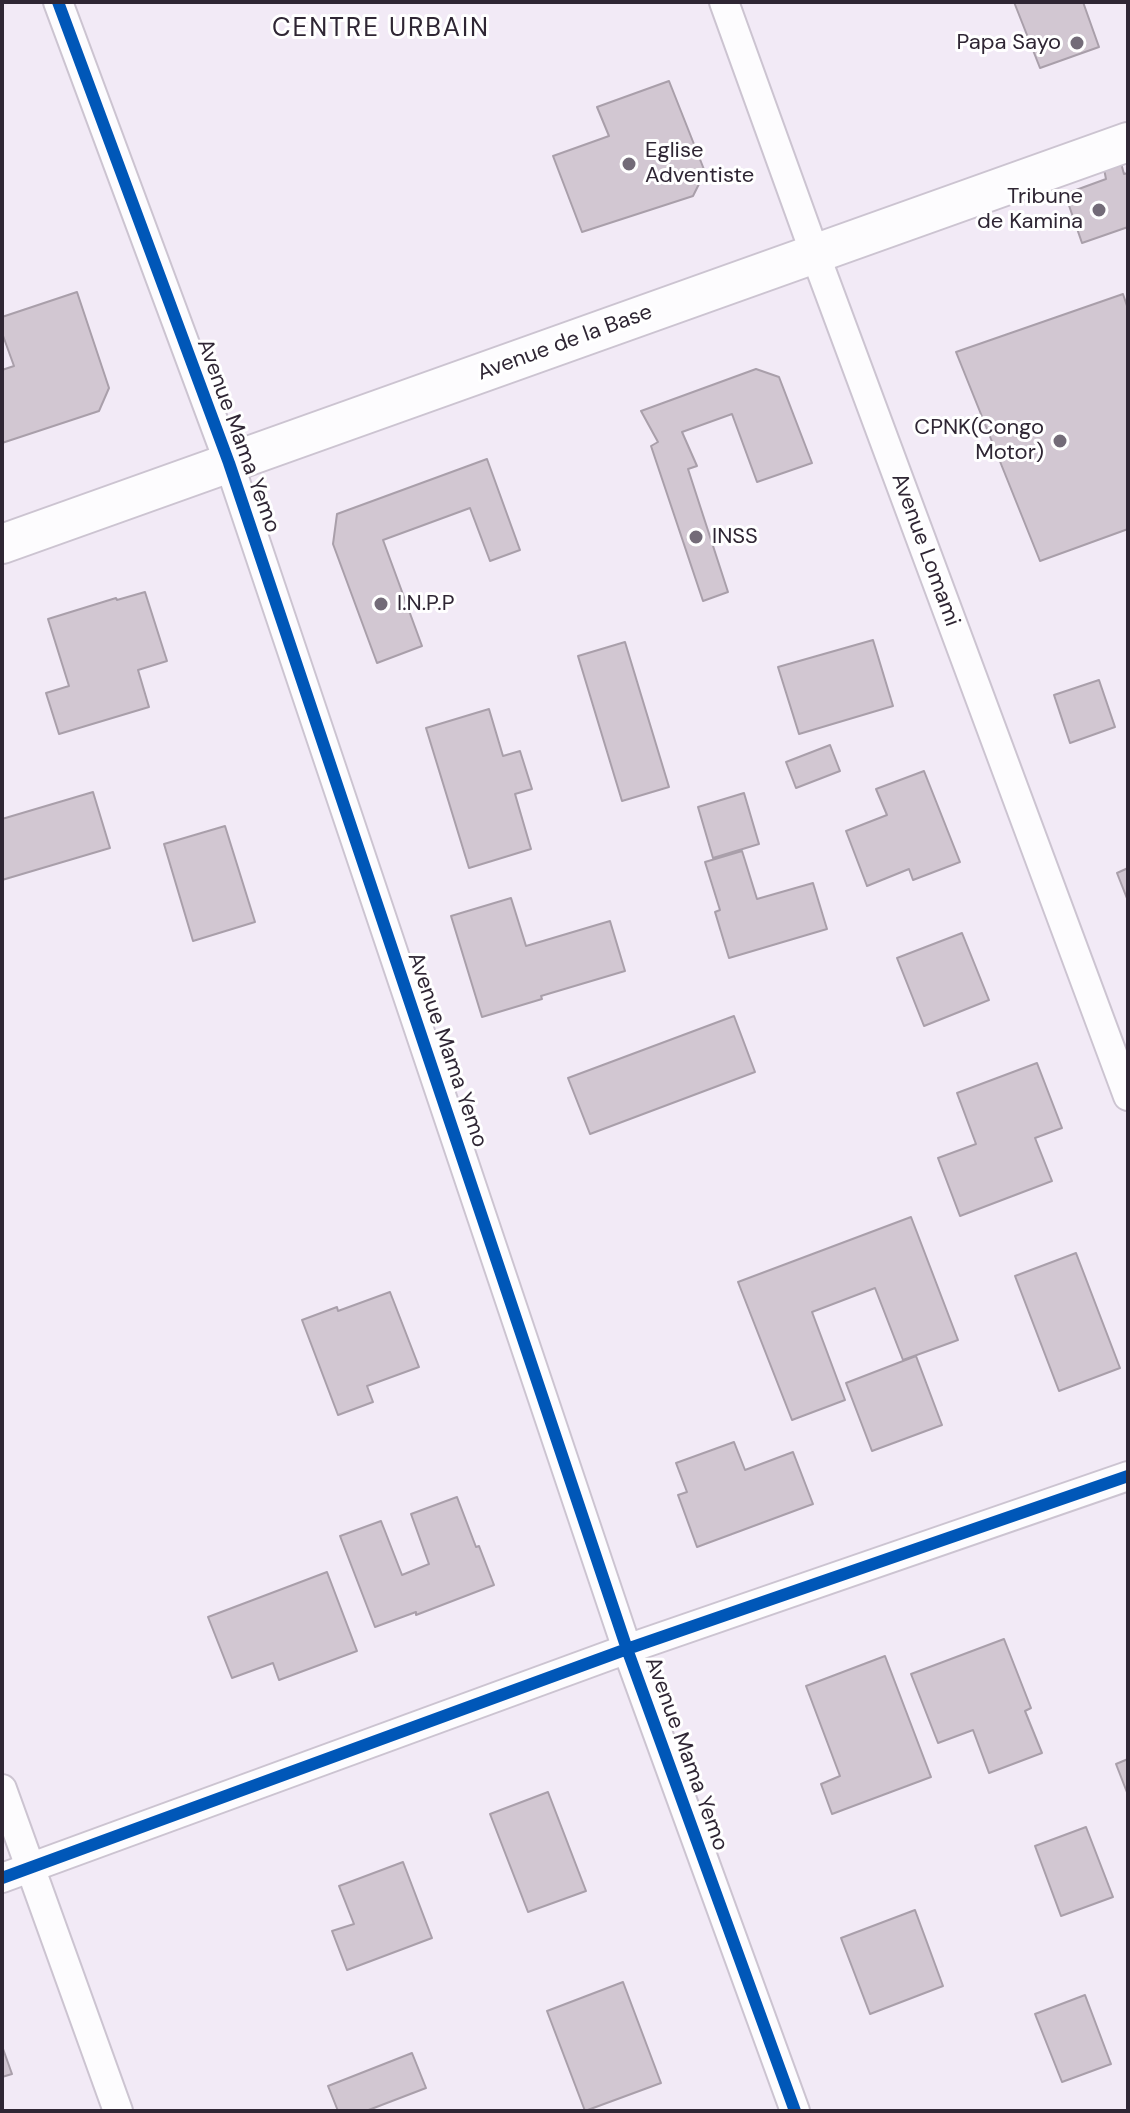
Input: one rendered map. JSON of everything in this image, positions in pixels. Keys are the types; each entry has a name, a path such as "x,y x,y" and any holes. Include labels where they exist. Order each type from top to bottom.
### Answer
{"main road":[{"name":"Avenue de la Base","path":"2,544 1128,142"}],"street":[{"name":"Avenue Mama Yemo","path":"58,2 229,463 627,1649 795,2111"},
{"name":"Avenue Lomami","path":"724,2 1128,1096"},
{"path":"2,1878 627,1649 1128,1476"},
{"path":"2,1789 118,2111"}],"building":[{"path":"1014,2 1083,2 1099,47 1040,68"},
{"name":"Eglise Adventiste","path":"669,81 705,172 693,196 582,232 553,156 609,136 597,107"},
{"name":"Tribune de Kamina","path":"1121,163 1124,174 1128,173 1128,227 1082,243 1065,194 1106,179 1104,169"},
{"path":"77,292 109,388 99,411 2,443 2,370 14,366 2,333 2,317"},
{"name":"CPNK(Congo Motor)","path":"1123,294 1128,309 1128,529 1040,561 956,352"},
{"name":"INSS","path":"756,369 779,377 812,463 757,482 732,414 682,432 697,466 688,469 728,592 703,601 651,446 658,442 641,411"},
{"name":"I.N.P.P","path":"487,459 520,550 490,561 470,508 383,540 422,646 377,663 333,544 337,514"},
{"path":"145,592 167,661 138,670 149,707 59,734 46,693 69,686 48,619"},
{"path":"873,640 893,706 799,734 778,667"},
{"path":"625,642 669,787 622,801 578,656"},
{"path":"1099,680 1115,727 1070,743 1054,695"},
{"path":"489,709 503,756 520,751 532,789 515,794 531,849 469,868 426,728"},
{"path":"830,745 840,771 796,788 786,762"},
{"path":"924,771 960,862 913,880 909,869 867,886 846,831 887,815 876,789"},
{"path":"93,792 110,848 2,880 2,819"},
{"path":"744,793 759,844 713,858 698,807"},
{"path":"225,826 255,922 193,941 164,844"},
{"path":"742,851 757,899 813,883 827,929 729,958 715,912 720,910 705,862"},
{"path":"1128,868 1128,901 1117,873"},
{"path":"511,898 526,946 610,921 625,971 482,1017 451,916"},
{"path":"962,933 989,1000 924,1026 897,958"},
{"path":"734,1016 755,1072 590,1134 568,1078"},
{"path":"1037,1063 1062,1128 1035,1138 1052,1181 960,1216 938,1158 976,1144 957,1093"},
{"path":"911,1217 958,1340 903,1360 875,1288 812,1312 845,1400 792,1420 738,1282"},
{"path":"1076,1253 1120,1368 1059,1391 1015,1276"},
{"path":"390,1292 419,1367 367,1386 373,1402 338,1415 302,1320"},
{"path":"916,1356 942,1425 872,1451 846,1383"},
{"path":"734,1442 745,1470 793,1452 813,1504 697,1547 678,1495 687,1492 676,1463"},
{"path":"457,1497 494,1585 375,1627 340,1536 381,1521 402,1575 429,1564 411,1514"},
{"path":"327,1572 357,1651 279,1680 273,1663 232,1678 208,1617"},
{"path":"1004,1639 1031,1708 1025,1711 1042,1753 989,1773 973,1730 938,1743 911,1674"},
{"path":"885,1656 931,1777 832,1814 821,1784 840,1776 806,1686"},
{"path":"1128,1759 1128,1795 1116,1764"},
{"path":"548,1792 586,1891 528,1912 490,1814"},
{"path":"1086,1827 1113,1897 1061,1916 1035,1846"},
{"path":"403,1862 432,1938 347,1970 332,1931 354,1924 339,1886"},
{"path":"915,1910 943,1986 870,2014 841,1938"},
{"path":"623,1982 661,2083 585,2111 547,2011"},
{"path":"1085,1995 1111,2064 1062,2082 1035,2014"},
{"path":"2,2046 12,2074 2,2077"},
{"path":"412,2053 426,2088 366,2111 338,2111 328,2086"}],"cycle path":[{"path":"58,2 229,463 627,1649 795,2111"},
{"path":"2,1878 627,1649 1128,1476"}],"place":[{"name":"Papa Sayo","path":"1077,43"},
{"name":"Eglise Adventiste","path":"629,164"},
{"name":"Tribune de Kamina","path":"1099,210"},
{"name":"CPNK(Congo Motor)","path":"1060,441"},
{"name":"INSS","path":"696,537"},
{"name":"I.N.P.P","path":"381,604"}],"district":[{"name":"CENTRE URBAIN","path":"381,29"}]}
